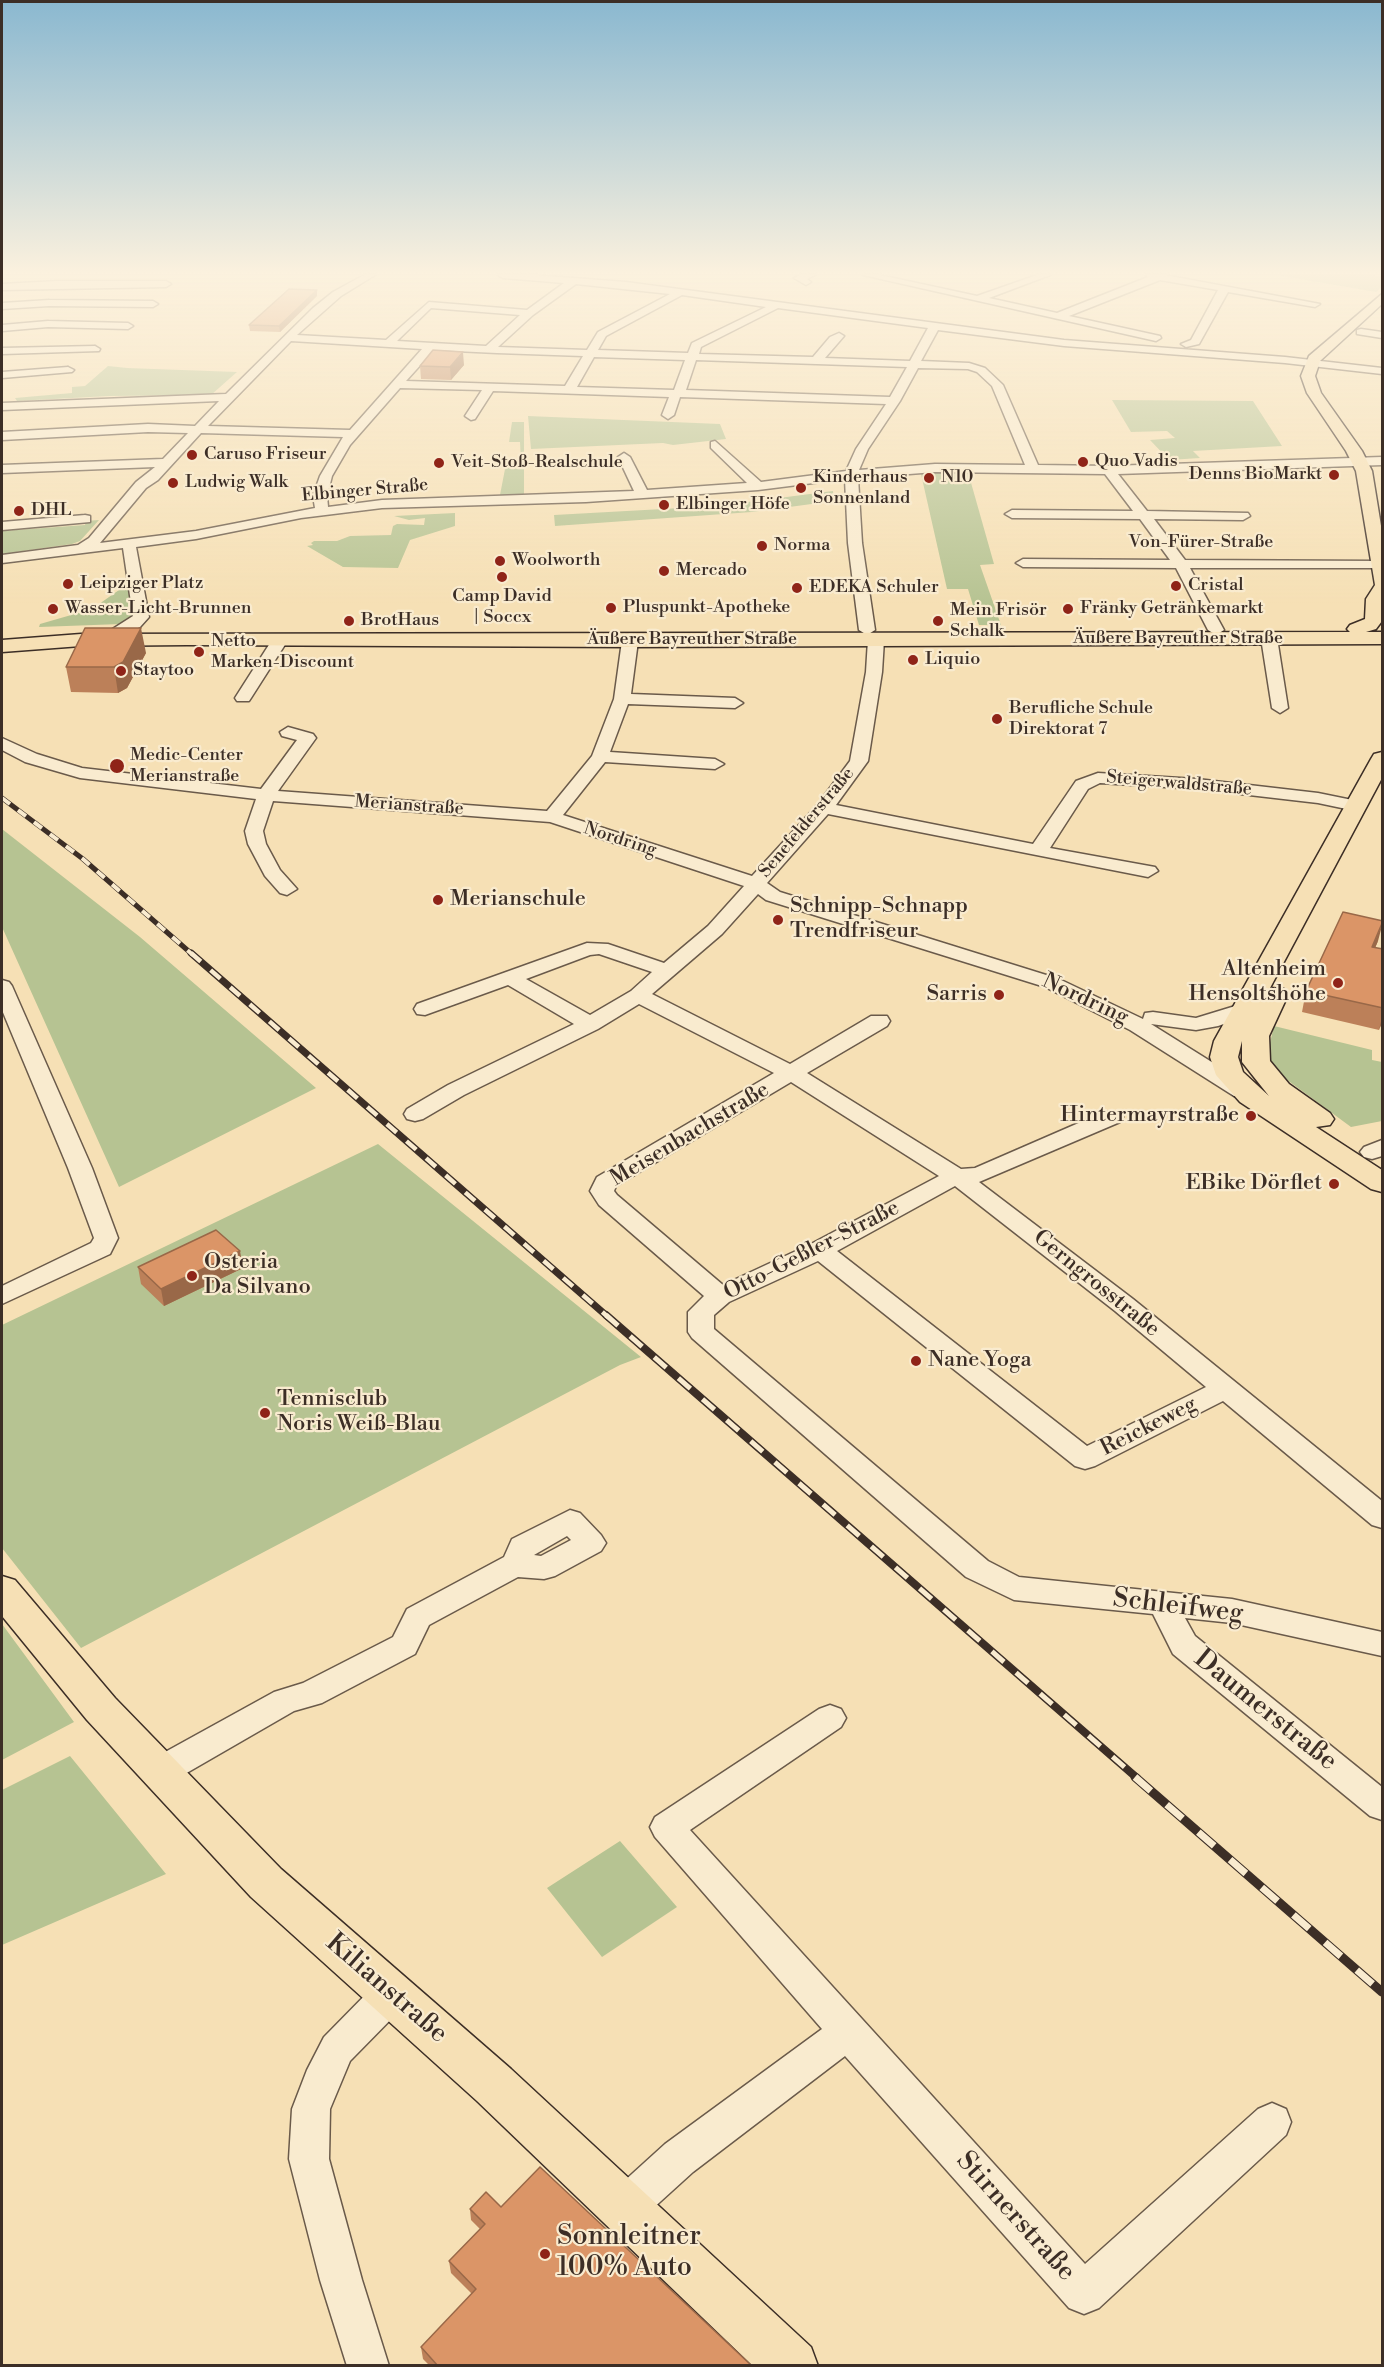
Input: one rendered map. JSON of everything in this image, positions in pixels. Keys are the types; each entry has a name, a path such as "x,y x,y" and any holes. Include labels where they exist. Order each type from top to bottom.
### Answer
{"main road":[{"path":"1310,385 1360,462 1381,573"},
{"path":"1327,385 1381,464"},
{"path":"1357,628 1369,625 1374,620 1375,599 1383,589"},
{"name":"Äußere Bayreuther Straße","path":"1138,634 1216,630 1383,629"},
{"name":"Äußere Bayreuther Straße","path":"2,638 116,633 369,630 871,635 1138,634 1269,638 1383,638"},
{"name":"Äußere Bayreuther Straße","path":"2,646 120,639 630,641 871,635"},
{"path":"1250,1096 1235,1082 1228,1068 1224,1057 1226,1047 1383,759"},
{"path":"1256,1062 1254,1045 1259,1026 1383,794"},
{"name":"Nordring","path":"1256,1062 1279,1090 1320,1119 1379,1152"},
{"name":"Nordring","path":"1250,1096 1383,1183"},
{"name":"Kilianstraße","path":"2,1590 101,1709 266,1883 494,2085 792,2366"}],"street":[{"path":"83,548 94,541 119,511 145,499 153,489 153,477 241,385"},
{"path":"322,510 320,496 326,476 352,434 395,385"},
{"path":"442,385 569,390 581,395 678,394 894,401"},
{"path":"569,390 571,385"},
{"path":"668,415 681,385"},
{"path":"851,480 861,449 903,385"},
{"path":"995,385 1033,469"},
{"path":"471,416 490,387"},
{"path":"2,406 101,400 229,397"},
{"path":"2,431 198,429 352,434"},
{"path":"716,444 758,486"},
{"path":"624,457 642,494"},
{"name":"Elbinger Straße","path":"129,544 209,533 322,510 382,504 550,500 851,480 935,468 1109,470 1360,462 1381,464"},
{"path":"2,470 85,464 166,463"},
{"path":"1109,470 1180,563 1216,630"},
{"name":"Senefelderstraße","path":"415,1114 456,1090 590,1024 638,994 668,971 715,930 824,808 859,761 874,672 871,635 855,543 851,480"},
{"path":"1012,514 1243,516"},
{"path":"2,526 85,519"},
{"path":"2,559 129,544 141,616 135,624 116,633"},
{"name":"Von-Fürer-Straße","path":"1023,563 1180,563 1381,573"},
{"path":"1269,638 1280,708"},
{"path":"243,698 280,640"},
{"path":"552,818 600,757 622,699 630,641"},
{"path":"622,699 735,703"},
{"path":"287,889 272,872 255,838 258,815 266,795 307,738 288,732"},
{"name":"Merianstraße","path":"2,743 31,758 80,773 266,795 552,818"},
{"path":"600,757 715,764"},
{"name":"Steigerwaldstraße","path":"1038,851 1082,785 1098,778 1197,784 1318,798 1356,806"},
{"path":"824,808 1112,866 1148,871"},
{"name":"Nordring","path":"552,818 756,884 773,896 1052,983 1109,1009 1250,1096"},
{"name":"Nordring","path":"756,884 779,883 995,947 1086,982 1154,1018 1285,1107 1320,1119"},
{"path":"425,1009 587,949 601,948 668,971"},
{"path":"510,978 590,1024"},
{"path":"2,986 80,1168 106,1238 100,1248 2,1296"},
{"name":"Gerngrosstraße","path":"638,994 793,1074 867,1118 956,1176 1040,1238 1383,1517"},
{"path":"1154,1018 1196,1024 1218,1020 1245,1009"},
{"path":"793,1074 879,1021"},
{"path":"1198,1064 1228,1068 1242,1067 1256,1062"},
{"name":"Meisenbachstraße","path":"720,1296 608,1200 602,1191 605,1182 793,1074"},
{"name":"Otto-Geßler-Straße","path":"976,1569 701,1332 701,1312 720,1296 820,1250 956,1176 979,1175 1112,1117"},
{"name":"Reickeweg","path":"820,1250 1085,1459 1224,1389"},
{"path":"159,1772 285,1701 311,1694 404,1645 418,1617 518,1564"},
{"name":"Schleifweg","path":"976,1569 1014,1588 1232,1611 1383,1644"},
{"name":"Daumerstraße","path":"1163,1604 1184,1645 1383,1806"},
{"name":"Stirnerstraße","path":"830,1719 668,1827 848,2032 1084,2293 1272,2122"},
{"path":"368,2366 321,2207 309,2158 309,2138 311,2109 320,2083 337,2049 391,1994"},
{"path":"625,2207 679,2158 848,2032"}],"green space":[{"path":"222,385 211,395 109,396 17,401 15,398 72,393 72,387"},
{"path":"1112,400 1253,401 1282,446 1193,451 1200,458 1169,460 1150,440 1175,438 1167,431 1131,432"},
{"path":"528,416 720,424 726,439 673,445 663,443 531,449"},
{"path":"512,422 524,422 524,494 500,495 505,469 501,467 521,462 520,442 509,442"},
{"path":"968,472 994,564 980,565 1001,625 979,625 968,589 947,589 921,474"},
{"path":"833,491 834,501 752,512 555,526 554,515 717,506"},
{"path":"455,513 455,526 410,540 398,568 343,567 307,546 313,545 311,543 314,541 337,541 350,536 391,535 393,526 397,524 424,525 425,518 409,520 394,516"},
{"path":"99,520 80,541 72,544 2,554 2,531 85,525 86,521"},
{"path":"129,589 134,618 121,624 39,627 40,624 92,609 119,590"},
{"path":"2,829 140,937 316,1088 119,1187 2,927"},
{"path":"1274,1026 1372,1050 1372,1060 1382,1062 1382,1121 1351,1127 1279,1074 1267,1055"},
{"name":"Tennisclub Noris Weiß-Blau","path":"378,1144 641,1357 620,1365 81,1648 2,1548 2,1325"},
{"path":"2,1624 74,1722 2,1760"},
{"path":"70,1756 166,1874 2,1945 2,1790"},
{"path":"620,1841 677,1907 602,1957 547,1888"}],"building":[{"path":"85,628 141,628 123,662 114,667 66,667"},
{"path":"1343,912 1383,921 1372,947 1383,949 1383,1008 1306,991"},
{"path":"216,1230 240,1251 161,1289 138,1267"},
{"name":"Sonnleitner 100% Auto","path":"540,2167 752,2366 438,2366 421,2347 476,2289 449,2261 485,2224 470,2209 486,2192 501,2207"}],"railway":[{"path":"2,798 83,859 193,955"},
{"path":"191,953 608,1317"},
{"path":"606,1315 1137,1778"},
{"path":"1135,1777 1382,1992"}],"place":[{"name":"Caruso Friseur","path":"192,455"},
{"name":"Quo Vadis","path":"1083,462"},
{"name":"Veit-Stoß-Realschule","path":"439,463"},
{"name":"Denns BioMarkt","path":"1334,475"},
{"name":"N10","path":"929,478"},
{"name":"Ludwig Walk","path":"173,483"},
{"name":"Kinderhaus Sonnenland","path":"801,488"},
{"name":"Elbinger Höfe","path":"664,505"},
{"name":"DHL","path":"19,511"},
{"name":"Norma","path":"762,546"},
{"name":"Woolworth","path":"500,561"},
{"name":"Mercado","path":"664,571"},
{"name":"Camp David | Soccx","path":"502,577"},
{"name":"Leipziger Platz","path":"68,584"},
{"name":"Cristal","path":"1176,586"},
{"name":"EDEKA Schuler","path":"797,588"},
{"name":"Pluspunkt-Apotheke","path":"611,608"},
{"name":"Wasser-Licht-Brunnen","path":"53,609"},
{"name":"Fränky Getränkemarkt","path":"1068,609"},
{"name":"BrotHaus","path":"349,621"},
{"name":"Mein Frisör Schalk","path":"938,621"},
{"name":"Netto Marken-Discount","path":"199,652"},
{"name":"Liquio","path":"913,660"},
{"name":"Staytoo","path":"121,671"},
{"name":"Berufliche Schule Direktorat 7","path":"997,719"},
{"name":"Medic-Center Merianstraße","path":"117,766"},
{"name":"Merianschule","path":"438,900"},
{"name":"Schnipp-Schnapp Trendfriseur","path":"778,920"},
{"name":"Altenheim Hensoltshöhe","path":"1338,983"},
{"name":"Sarris","path":"999,995"},
{"name":"Hintermayrstraße","path":"1251,1116"},
{"name":"EBike Dörflet","path":"1334,1184"},
{"name":"Osteria Da Silvano","path":"192,1276"},
{"name":"Nane Yoga","path":"916,1361"},
{"name":"Tennisclub Noris Weiß-Blau","path":"265,1413"},
{"name":"Sonnleitner 100% Auto","path":"545,2254"}]}
